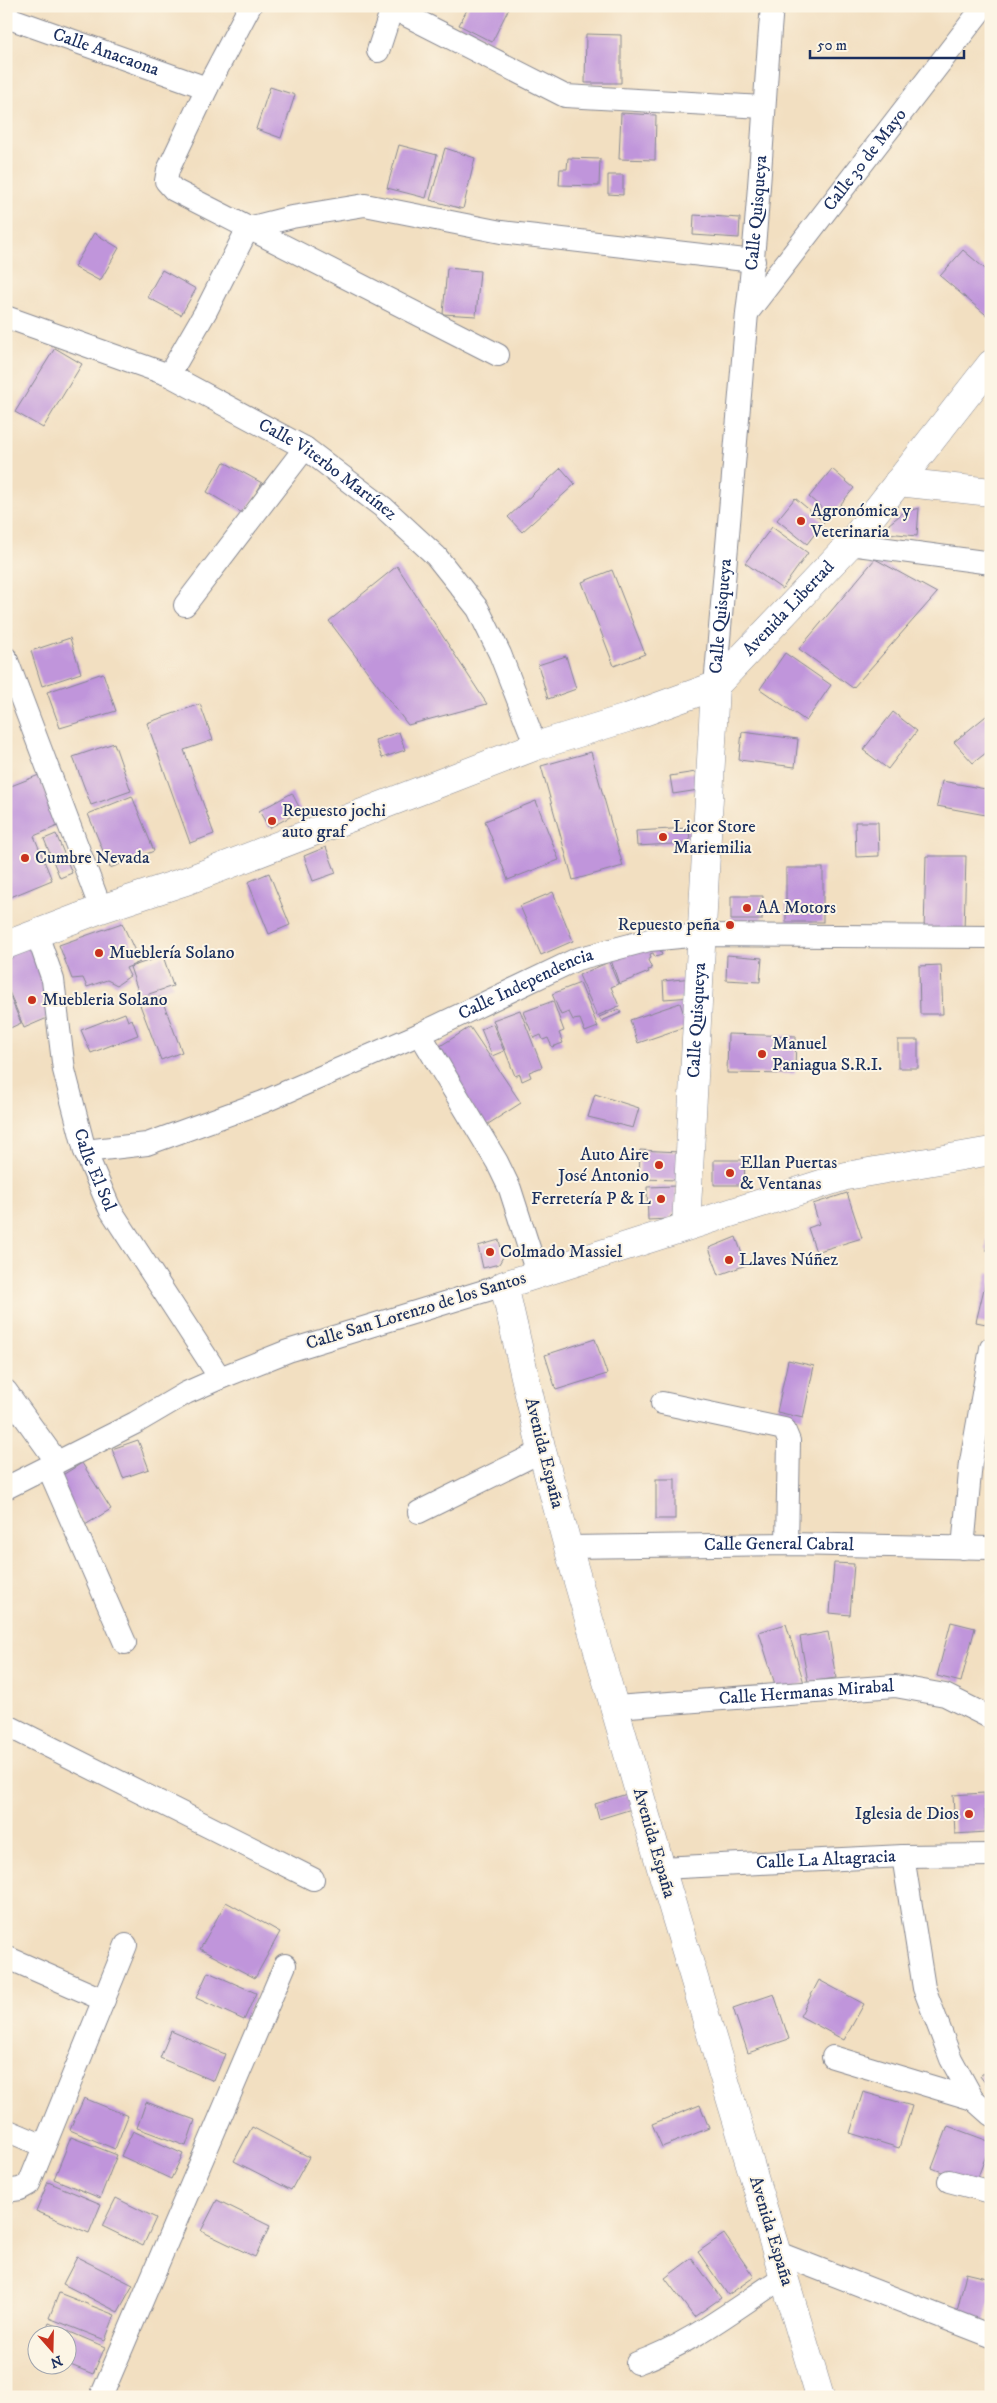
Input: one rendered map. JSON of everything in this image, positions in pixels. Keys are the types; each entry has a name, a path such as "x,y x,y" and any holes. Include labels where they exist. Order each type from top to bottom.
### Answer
{"street":[{"path":"250,6 207,88 168,170 166,181 174,190 498,354"},
{"name":"Calle Quisqueya","path":"686,1226 700,935 715,686 754,261 763,107 772,6"},
{"path":"378,51 392,8 566,96 763,107"},
{"name":"Calle 30 de Mayo","path":"748,313 983,9"},
{"name":"Calle Anacaona","path":"6,17 207,88"},
{"path":"169,376 206,311 248,228 292,217 365,205 501,232 754,261"},
{"name":"Calle Viterbo Martínez","path":"6,318 169,376 305,448 384,508 436,556 478,609 500,654 536,746"},
{"name":"Avenida Libertad","path":"715,686 850,544 991,364"},
{"path":"185,605 305,448"},
{"path":"898,482 991,492"},
{"path":"850,544 991,563"},
{"path":"6,658 101,910"},
{"path":"6,945 186,881 536,746 627,718 715,686"},
{"name":"Calle El Sol","path":"37,934 53,980 64,1070 85,1151 110,1209 220,1378"},
{"name":"Calle Independencia","path":"85,1151 147,1144 263,1102 420,1034 577,959 649,940 700,935 991,938"},
{"path":"420,1034 497,1162 510,1189 537,1273"},
{"name":"Calle San Lorenzo de los Santos","path":"6,1488 135,1423 186,1393 288,1351 504,1285 846,1176 991,1150"},
{"name":"Avenida España","path":"504,1285 542,1451 568,1546 661,1868 820,2397"},
{"path":"963,1548 971,1462 991,1348"},
{"path":"6,1391 52,1465 125,1644"},
{"path":"662,1403 784,1429 789,1441 787,1544"},
{"path":"419,1512 542,1451"},
{"name":"Calle General Cabral","path":"568,1546 787,1544 991,1548"},
{"name":"Calle Hermanas Mirabal","path":"616,1707 895,1686 945,1695 991,1718"},
{"path":"6,1725 313,1879"},
{"name":"Calle La Altagracia","path":"661,1868 903,1856 991,1854"},
{"path":"903,1856 924,1988 951,2059 973,2099 991,2115"},
{"path":"6,2191 20,2189 29,2184 126,1946"},
{"path":"6,1957 104,2000"},
{"path":"101,2397 285,1965"},
{"path":"833,2058 973,2099"},
{"path":"6,2130 44,2146"},
{"path":"949,2181 991,2192"},
{"path":"637,2362 665,2352 685,2342 781,2264 991,2336"}],"building":[{"path":"469,6 510,6 492,42 459,25"},
{"path":"586,34 621,35 621,83 585,83"},
{"path":"270,87 295,95 281,138 256,129"},
{"path":"621,113 656,115 655,160 619,159"},
{"path":"399,145 437,155 426,198 387,188"},
{"path":"445,148 475,158 463,209 430,200"},
{"path":"568,158 600,159 599,186 559,185 560,169 567,169"},
{"path":"608,175 623,175 623,195 608,194"},
{"path":"694,215 740,218 739,238 693,235"},
{"path":"94,233 119,248 100,281 74,267"},
{"path":"963,250 991,274 991,319 940,276"},
{"path":"447,268 480,271 476,316 443,314"},
{"path":"162,270 196,289 181,315 147,297"},
{"path":"55,348 82,364 43,428 15,412"},
{"path":"224,462 262,483 244,514 207,492"},
{"path":"561,468 575,484 522,532 508,517"},
{"path":"832,469 854,488 831,516 809,497"},
{"name":"Agronómica y Veterinaria","path":"795,498 824,522 807,544 777,520"},
{"path":"919,508 917,536 887,533 889,524 904,512"},
{"path":"772,527 808,553 782,589 745,563"},
{"path":"875,559 937,593 853,688 799,649"},
{"path":"397,566 487,704 408,725 329,621"},
{"path":"612,570 645,654 614,666 582,582"},
{"path":"70,638 81,673 42,686 31,651"},
{"path":"785,653 831,685 806,721 760,689"},
{"path":"566,656 576,689 548,699 538,665"},
{"path":"103,673 116,711 60,728 47,692"},
{"path":"200,704 213,740 184,750 214,834 190,843 147,723"},
{"path":"893,712 917,731 888,769 863,750"},
{"path":"991,712 991,749 973,763 954,742"},
{"path":"399,732 405,750 382,758 375,740"},
{"path":"742,732 798,739 795,767 739,760"},
{"path":"114,743 131,791 91,805 73,757"},
{"path":"591,752 623,866 573,880 541,766"},
{"path":"702,771 705,789 673,794 670,776"},
{"name":"Cumbre Nevada","path":"39,775 60,825 34,836 52,880 6,899 6,788"},
{"path":"942,781 991,790 991,816 937,806"},
{"path":"292,793 301,811 269,828 259,811"},
{"path":"132,796 154,851 110,868 88,814"},
{"path":"536,801 559,860 508,880 485,821"},
{"path":"855,822 878,822 879,856 856,857"},
{"name":"Licor Store Mariemilia","path":"689,828 690,843 637,846 636,831"},
{"path":"56,834 72,873 60,878 44,839"},
{"path":"326,847 336,873 313,881 304,856"},
{"path":"926,856 966,856 964,932 924,931"},
{"path":"786,868 823,868 823,922 786,922"},
{"path":"269,873 290,925 269,934 248,882"},
{"path":"553,892 573,941 541,955 520,906"},
{"name":"AA Motors","path":"731,896 763,896 762,920 731,920"},
{"name":"Mueblería Solano","path":"122,923 140,962 126,968 130,976 117,985 107,980 87,987 83,978 72,979 59,945"},
{"name":"Muebleria Solano","path":"39,942 52,1016 24,1028 6,984 6,955"},
{"path":"658,943 662,955 655,957 653,953 650,954 651,958 648,960 652,969 619,984 611,960"},
{"path":"727,955 762,958 760,982 726,980"},
{"path":"163,956 173,986 140,997 130,967"},
{"path":"609,962 618,984 611,987 619,1006 597,1016 579,975"},
{"path":"941,965 943,1014 920,1014 919,966"},
{"path":"692,978 693,997 664,999 663,981"},
{"path":"580,983 598,1027 585,1032 580,1019 573,1020 569,1012 561,1015 552,994"},
{"path":"6,987 21,1023 6,1030"},
{"path":"161,997 182,1052 161,1060 140,1005"},
{"path":"553,1001 564,1031 559,1033 563,1043 552,1047 548,1038 543,1040 541,1035 534,1038 523,1012"},
{"path":"680,1003 688,1026 638,1043 630,1020"},
{"path":"619,1009 621,1013 601,1021 599,1017"},
{"path":"520,1010 542,1067 529,1072 531,1077 522,1081 520,1074 515,1076 493,1020"},
{"path":"125,1013 128,1021 132,1019 138,1035 91,1053 81,1030"},
{"path":"493,1024 504,1051 492,1056 481,1029"},
{"path":"470,1027 521,1103 485,1126 434,1050"},
{"name":"Manuel Paniagua S.R.I.","path":"728,1034 796,1036 795,1074 727,1073"},
{"path":"898,1040 918,1040 918,1068 898,1068"},
{"path":"595,1094 639,1108 633,1128 588,1117"},
{"name":"Auto Aire José Antonio","path":"640,1150 679,1152 678,1180 639,1179"},
{"name":"Ellan Puertas & Ventanas","path":"714,1160 744,1160 745,1185 714,1185"},
{"name":"Ferretería P & L","path":"676,1186 676,1211 668,1219 648,1220 647,1187"},
{"path":"847,1193 862,1238 816,1252 808,1228 819,1224 813,1204"},
{"path":"989,1224 991,1224 991,1251 986,1250"},
{"name":"Llaves Núñez","path":"736,1237 746,1265 719,1275 709,1248"},
{"name":"Colmado Massiel","path":"499,1240 503,1257 499,1264 483,1268 478,1246"},
{"path":"988,1272 991,1273 991,1325 976,1322"},
{"path":"595,1339 607,1374 556,1390 545,1355"},
{"path":"788,1360 814,1366 803,1418 777,1412"},
{"path":"138,1440 149,1469 123,1478 112,1449"},
{"path":"82,1463 111,1509 85,1525 56,1479"},
{"path":"656,1479 675,1479 675,1519 656,1519"},
{"path":"834,1563 854,1564 850,1615 830,1613"},
{"path":"951,1622 975,1628 961,1682 937,1676"},
{"path":"786,1624 804,1683 777,1691 759,1632"},
{"path":"828,1632 836,1678 808,1682 800,1637"},
{"path":"630,1793 635,1808 599,1819 595,1804"},
{"name":"Iglesia de Dios","path":"984,1793 986,1832 955,1834 953,1795"},
{"path":"226,1902 280,1932 255,1978 200,1949"},
{"path":"208,1972 256,1993 244,2020 196,1998"},
{"path":"819,1980 864,2004 844,2040 800,2016"},
{"path":"774,1994 789,2039 748,2053 733,2008"},
{"path":"171,2031 225,2054 214,2081 160,2058"},
{"path":"991,2067 991,2091 980,2076"},
{"path":"863,2092 912,2106 899,2148 850,2133"},
{"path":"84,2098 128,2116 115,2149 70,2130"},
{"path":"146,2102 195,2120 186,2146 137,2128"},
{"path":"700,2105 709,2128 662,2147 652,2124"},
{"path":"948,2126 991,2142 975,2185 932,2168"},
{"path":"252,2127 309,2157 291,2190 234,2161"},
{"path":"133,2131 183,2154 171,2179 121,2156"},
{"path":"71,2137 117,2155 100,2198 54,2179"},
{"path":"48,2182 101,2204 89,2233 36,2211"},
{"path":"116,2198 156,2218 143,2246 102,2226"},
{"path":"217,2200 270,2226 255,2257 201,2231"},
{"path":"724,2234 754,2277 728,2295 698,2252"},
{"path":"77,2257 133,2285 118,2312 63,2284"},
{"path":"692,2258 721,2298 694,2317 665,2278"},
{"path":"966,2273 991,2279 991,2294 984,2323 956,2316"},
{"path":"59,2293 115,2315 105,2340 78,2329 78,2326 69,2326 49,2318"},
{"path":"78,2335 105,2347 93,2374 78,2368"}],"place":[{"name":"Agronómica y Veterinaria","path":"801,521"},
{"name":"Repuesto jochi auto graf","path":"272,821"},
{"name":"Licor Store Mariemilia","path":"663,837"},
{"name":"Cumbre Nevada","path":"25,858"},
{"name":"AA Motors","path":"747,908"},
{"name":"Repuesto peña","path":"730,925"},
{"name":"Mueblería Solano","path":"99,953"},
{"name":"Muebleria Solano","path":"32,1000"},
{"name":"Manuel Paniagua S.R.I.","path":"762,1054"},
{"name":"Auto Aire José Antonio","path":"659,1165"},
{"name":"Ellan Puertas & Ventanas","path":"730,1173"},
{"name":"Ferretería P & L","path":"661,1199"},
{"name":"Colmado Massiel","path":"490,1252"},
{"name":"Llaves Núñez","path":"729,1260"},
{"name":"Iglesia de Dios","path":"969,1814"}]}
